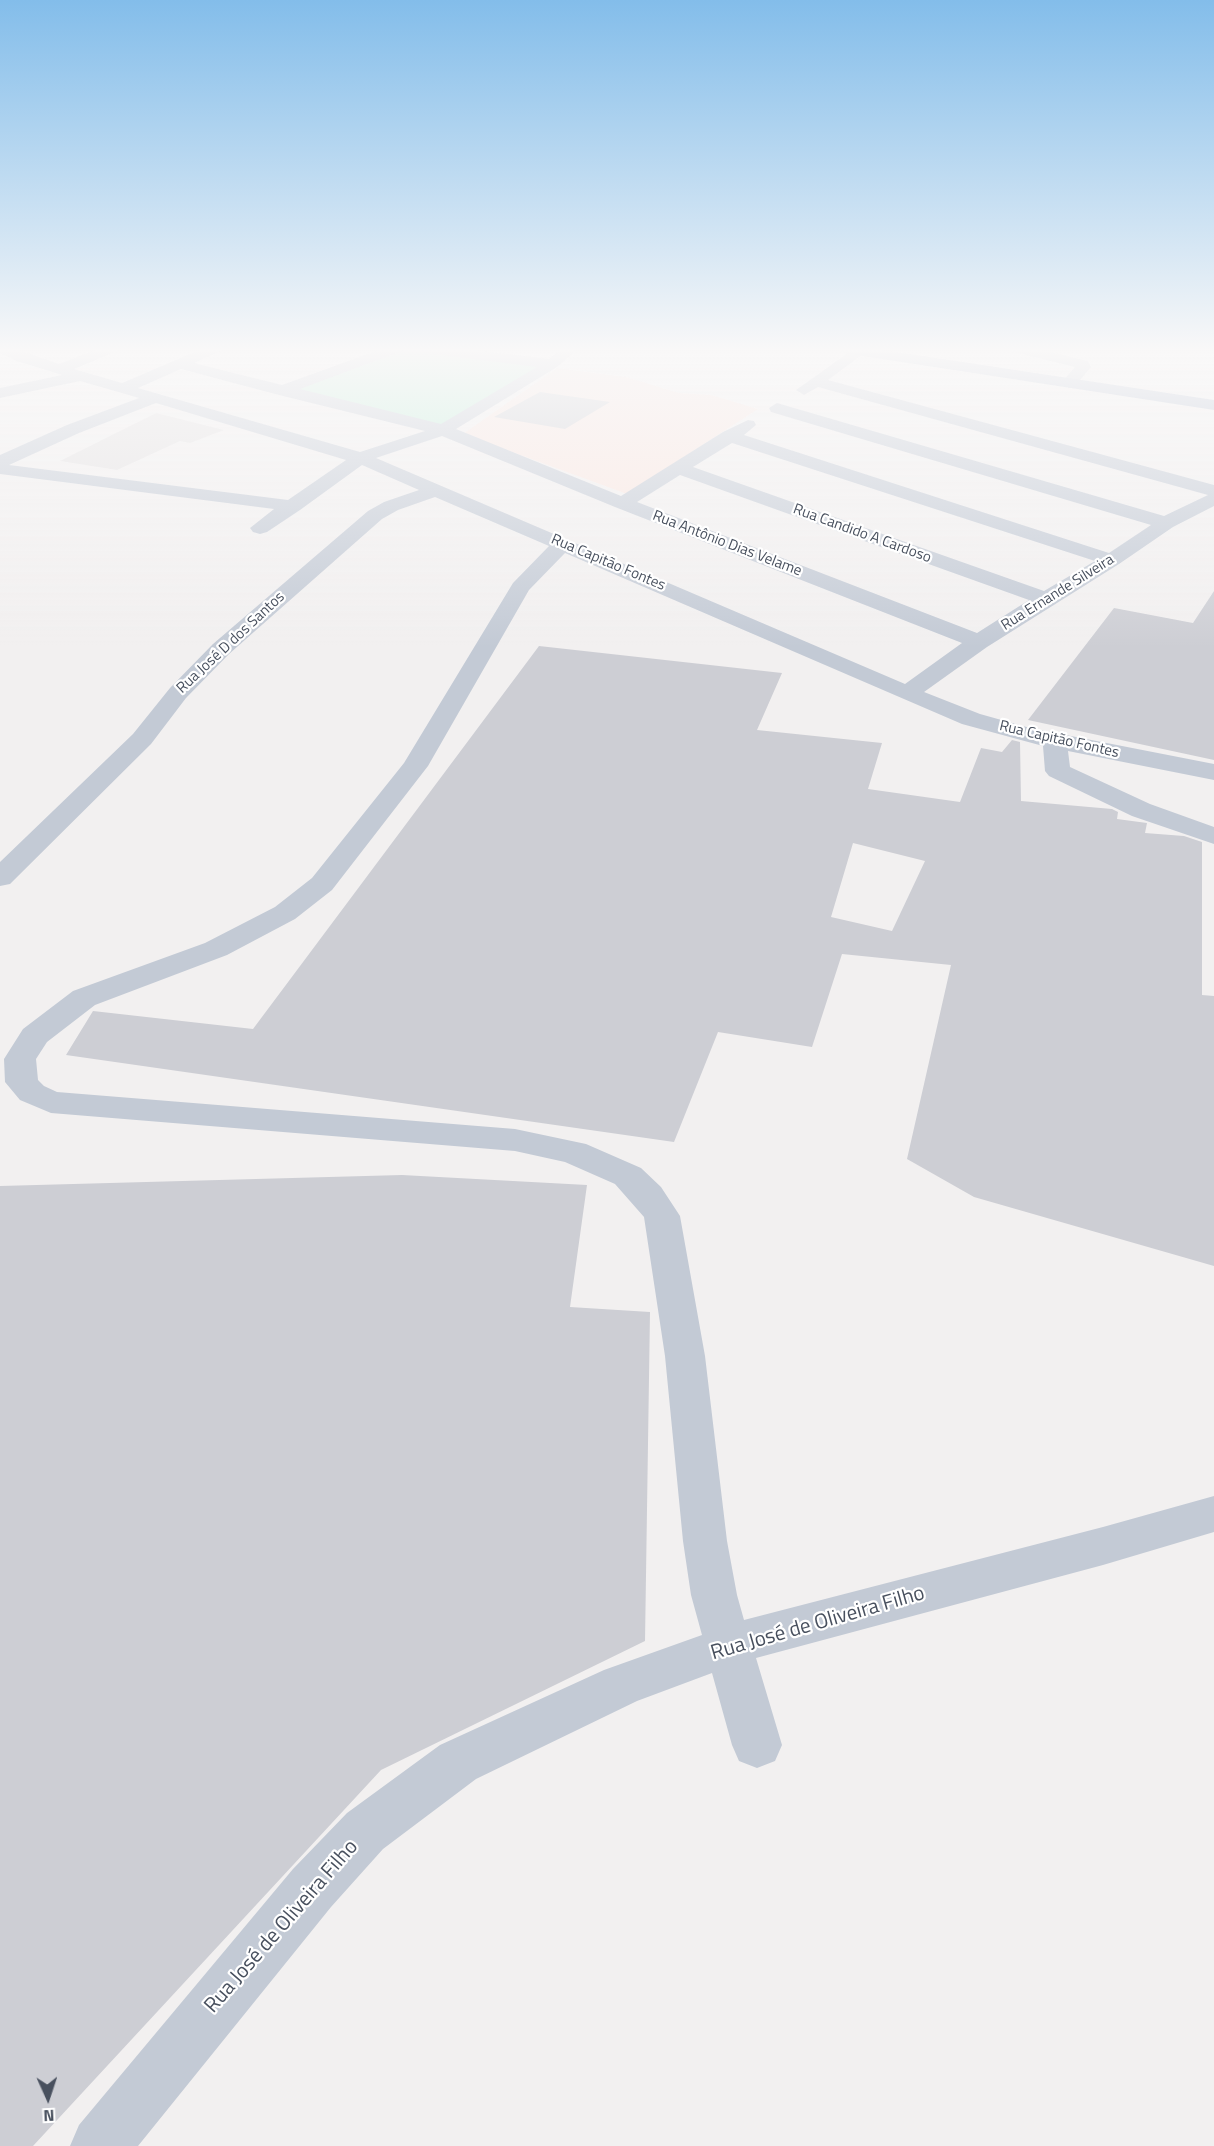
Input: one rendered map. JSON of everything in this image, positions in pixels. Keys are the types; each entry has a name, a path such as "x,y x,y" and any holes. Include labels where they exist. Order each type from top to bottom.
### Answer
{"street":[{"path":"0,462 31,448"},
{"name":"Rua Capitão Fontes","path":"325,448 360,458 971,719 1055,741 1214,771"},
{"path":"260,528 360,458 389,448"},
{"name":"Rua Antônio Dias Velame","path":"487,448 979,642"},
{"path":"622,503 710,448"},
{"path":"767,448 1112,560"},
{"path":"912,448 1166,524"},
{"path":"1058,448 1214,491"},
{"name":"Rua Candido A Cardoso","path":"678,468 1046,599"},
{"path":"0,469 293,506"},
{"name":"Rua José D dos Santos","path":"0,878 142,739 178,693 221,649 258,616 375,514 435,491"},
{"name":"Rua Ernande Silveira","path":"907,693 979,642 1046,599 1112,560 1166,524 1214,499"},
{"path":"562,544 520,587 415,766 322,884 285,913 216,949 84,998 33,1036 21,1059 22,1082 32,1094 51,1102 515,1140 574,1152 628,1176 648,1196 662,1216 685,1356 705,1541 714,1595 728,1648 740,1679 757,1745"},
{"path":"1055,741 1058,771 1141,810 1214,836"},
{"name":"Rua José de Oliveira Filho","path":"100,2146 312,1888 365,1832 458,1762 621,1685 752,1638 1103,1546 1214,1514"}],"shaded area":[{"path":"86,448 164,448 117,470 60,461"},
{"path":"502,448 698,448 627,494"}],"building":[{"path":"1214,591 1214,760 1028,720 1114,608 1193,623"},
{"path":"539,646 782,673 757,730 882,743 868,789 960,802 981,748 1002,752 1012,740 1020,742 1021,801 1112,809 1118,812 1117,819 1147,823 1145,833 1184,836 1202,842 1202,995 1214,996 1214,1266 974,1197 907,1159 951,965 842,954 812,1047 718,1032 674,1142 66,1055 93,1011 253,1029","holes":["853,843 925,861 892,931 831,917"]},
{"path":"402,1175 587,1185 570,1307 650,1312 645,1641 381,1770 33,2146 0,2146 0,1186"}]}
